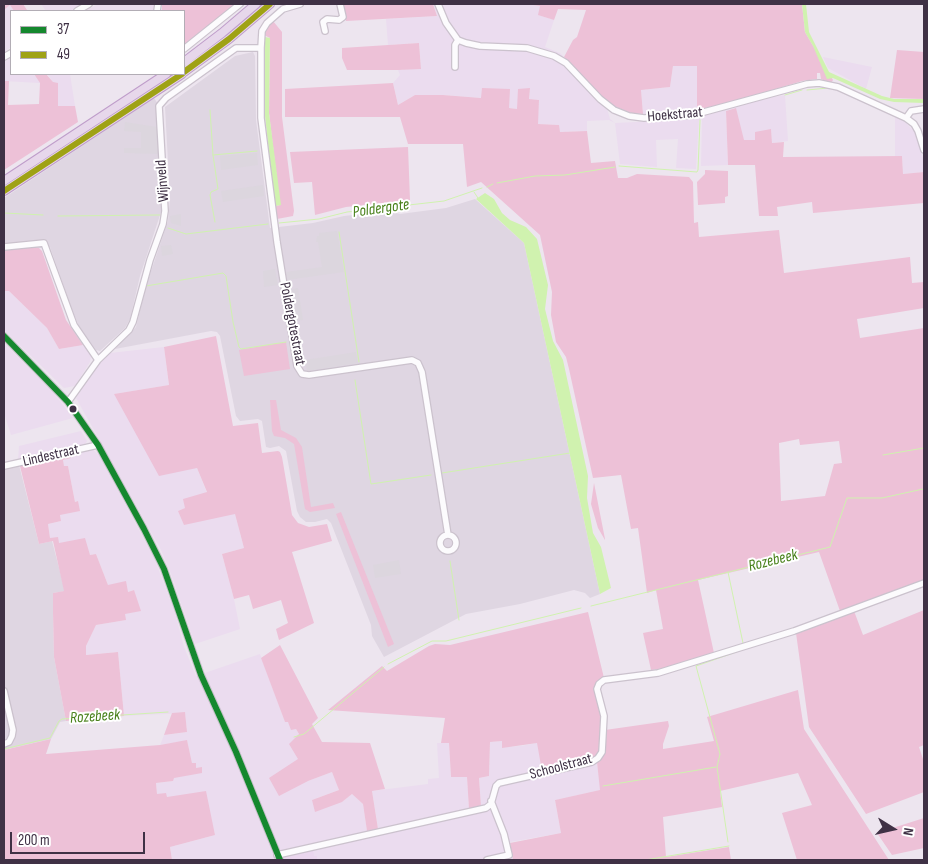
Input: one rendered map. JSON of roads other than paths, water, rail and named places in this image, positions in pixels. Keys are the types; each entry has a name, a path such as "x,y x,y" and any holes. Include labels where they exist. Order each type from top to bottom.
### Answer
{"highway":[{"path":"185,61 256,4"},
{"path":"185,72 229,39 270,4"},
{"path":"4,181 164,75"},
{"path":"4,191 180,75"}],"street":[{"path":"185,48 240,4"},
{"name":"Poldergotestraat","path":"300,4 283,9 267,23 262,31 261,48 261,118 277,242 297,366 302,374 308,376 412,360 418,363 424,381 448,535"},
{"path":"325,32 323,22 327,19 339,20 342,17 340,4"},
{"path":"438,4 451,33 458,40 455,45 455,67"},
{"name":"Hoekstraat","path":"458,40 466,44 480,46 527,48 554,56 566,63 600,99 614,110 636,118 693,115 807,84 820,83 838,87 906,118 914,124 918,131 924,150"},
{"name":"Wijnveld","path":"68,402 98,360 129,330 133,322 150,260 163,224 165,211 159,106 166,98 236,48 261,48"},
{"path":"906,118 911,111 924,109"},
{"path":"4,247 44,243 74,325 98,360"},
{"path":"4,336 68,402 98,445 141,522 164,569 201,675 236,752 278,857"},
{"name":"Lindestraat","path":"4,466 98,445"},
{"name":"Schoolstraat","path":"278,857 486,808 491,801 496,786 499,784 592,762 598,758 602,752 604,716 597,688 604,680 658,673 794,631 924,583"},
{"path":"4,691 13,730 9,742 4,744"},
{"path":"487,860 509,855 504,834 491,801"}],"waterway":[{"name":"Poldergote","path":"807,90 828,88"},
{"name":"Poldergote","path":"785,95 802,90"},
{"path":"210,110 213,155 218,189 211,192 210,195 215,222"},
{"name":"Poldergote","path":"619,166 697,172 700,120"},
{"path":"213,155 257,151"},
{"name":"Poldergote","path":"497,183 535,176 565,175 615,167"},
{"name":"Poldergote","path":"487,187 493,184"},
{"name":"Poldergote","path":"279,223 319,219 347,212 444,201 482,188"},
{"path":"474,192 478,198"},
{"name":"Poldergote","path":"4,213 43,215"},
{"name":"Poldergote","path":"58,216 160,215"},
{"name":"Poldergote","path":"168,228 186,234 268,224"},
{"path":"339,232 359,362"},
{"path":"146,286 223,273 226,276 239,347 241,349 286,342"},
{"path":"355,380 371,484 431,475"},
{"path":"883,455 924,448"},
{"path":"442,473 570,453"},
{"name":"Rozebeek","path":"591,606 830,547 847,498 882,498 923,489"},
{"path":"450,561 459,620"},
{"path":"728,572 743,643"},
{"name":"Rozebeek","path":"388,664 432,641 446,641 581,608"},
{"path":"728,842 717,767 720,754 696,666 745,649"},
{"name":"Rozebeek","path":"294,737 304,734 384,667"},
{"name":"Rozebeek","path":"4,749 50,738 62,719 168,712"},
{"path":"603,786 716,767"},
{"path":"645,860 729,846"}]}
